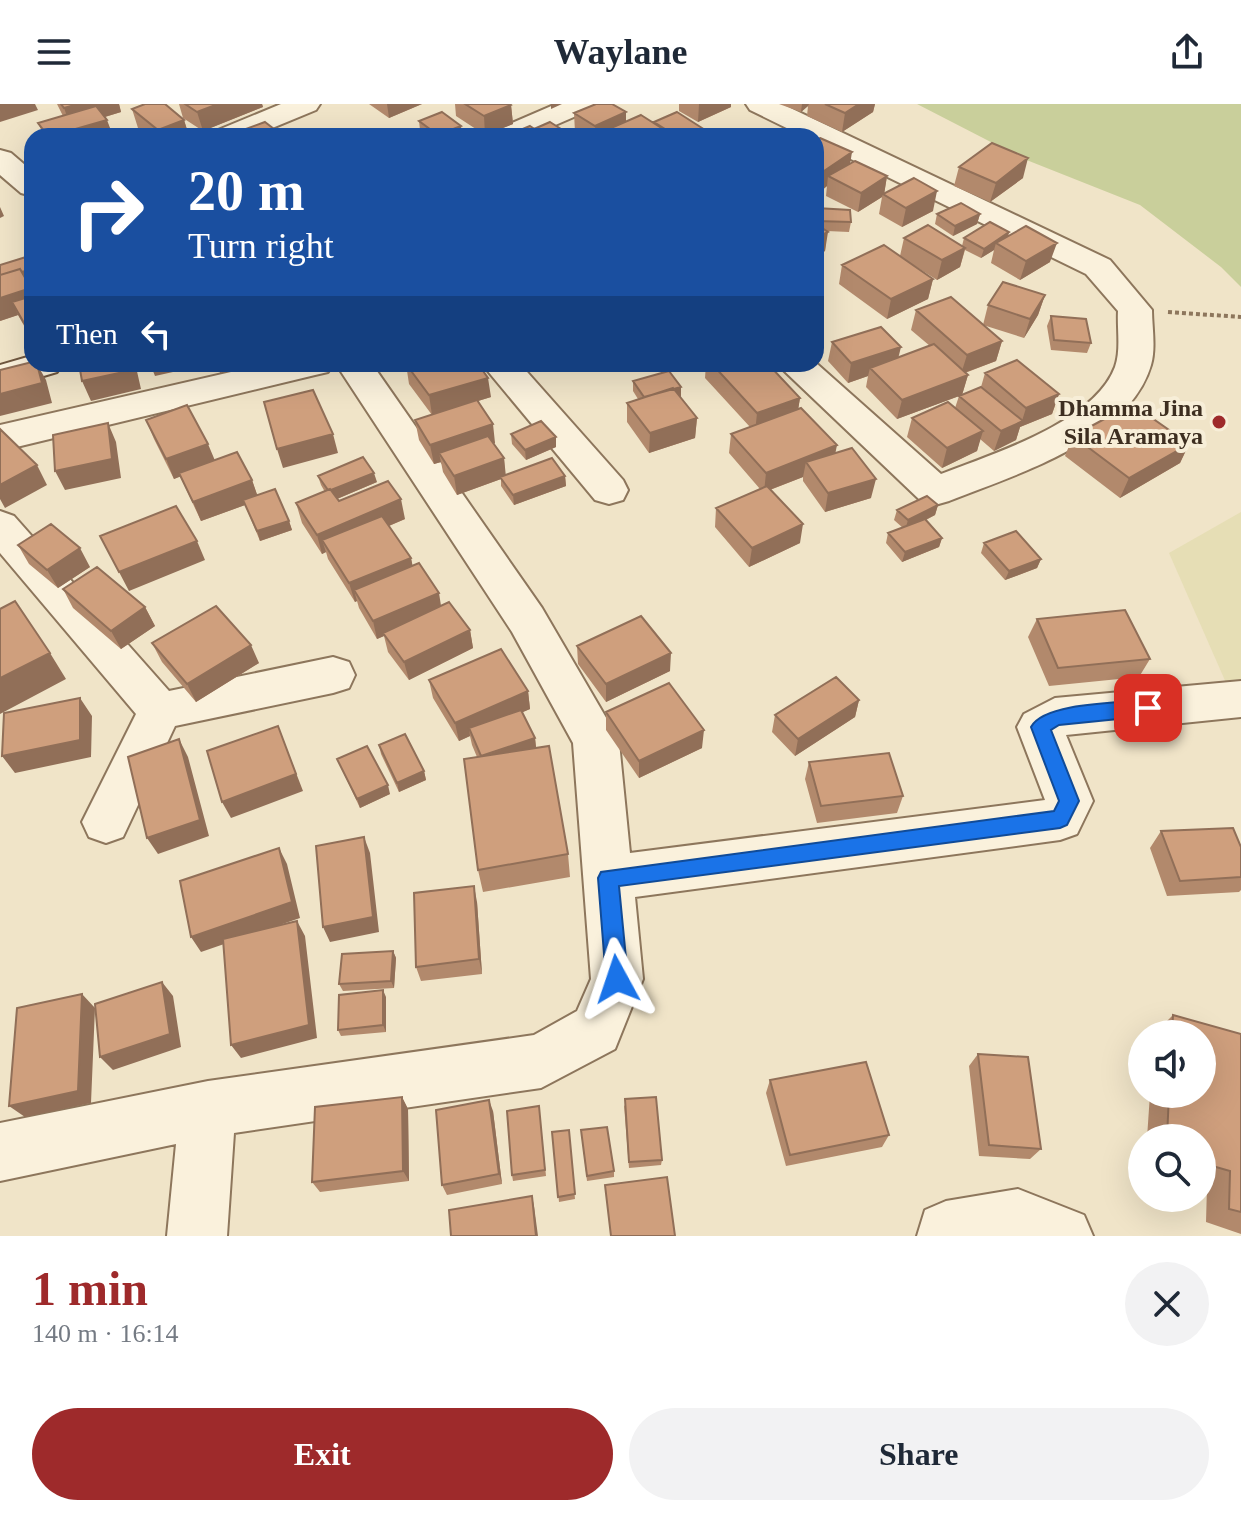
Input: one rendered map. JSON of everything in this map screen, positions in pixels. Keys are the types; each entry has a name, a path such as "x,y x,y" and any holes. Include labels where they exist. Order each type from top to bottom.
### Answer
{"street":[{"path":"248,128 306,104"},
{"path":"524,128 580,104"},
{"path":"760,104 810,128"},
{"path":"804,372 935,491 1054,443 1113,399 1133,365 1135,310 1098,267 824,135"},
{"path":"0,159 24,180"},
{"path":"0,376 24,369"},
{"path":"0,438 281,372"},
{"path":"0,1152 208,1109 541,1061 596,1030 617,979 596,742 527,620 359,372"},
{"path":"507,372 609,490"},
{"path":"0,526 160,711"},
{"path":"160,711 333,675"},
{"path":"608,878 1060,819 1069,801 1040,727 1055,717 1241,699"},
{"path":"106,822 160,711"},
{"path":"197,1236 208,1109"},
{"path":"947,1236 946,1231 1018,1219 1063,1236"}],"path":[{"path":"1135,310 1241,317"}],"shaded area":[{"path":"1241,512 1241,717 1169,553"}],"green space":[{"path":"917,104 1241,104 1241,287 1221,267 1140,205 1024,159"}],"building":[{"path":"145,104 165,104 184,120 156,128 132,109"},
{"path":"185,104 218,104 197,112"},
{"path":"465,104 510,104 511,105 484,116"},
{"path":"596,104 612,104 626,112 595,126 574,113"},
{"path":"825,104 859,104 845,113"},
{"path":"96,106 107,120 79,128 42,128 38,123"},
{"path":"442,112 461,126 428,128 419,121"},
{"path":"677,112 702,128 663,128 654,122"},
{"path":"641,115 661,128 611,128"},
{"path":"265,122 273,128 249,128"},
{"path":"550,122 559,128 536,128"},
{"path":"824,140 852,152 824,171"},
{"path":"992,143 1028,158 996,183 959,167"},
{"path":"855,161 887,176 861,193 828,176"},
{"path":"914,178 937,191 906,208 883,194"},
{"path":"961,203 980,214 955,226 937,214"},
{"path":"824,208 850,210 851,222 824,221"},
{"path":"990,222 1009,232 984,249 964,238"},
{"path":"928,225 965,248 942,260 904,238"},
{"path":"1026,226 1057,243 1026,261 996,243"},
{"path":"884,245 933,279 891,299 842,265"},
{"path":"24,258 24,271 20,269 0,275 0,265"},
{"path":"20,269 24,276 24,290 0,298 0,275"},
{"path":"1003,282 1045,295 1030,319 988,305"},
{"path":"951,297 1002,341 967,355 916,310"},
{"path":"24,298 24,323 12,302"},
{"path":"1051,316 1086,319 1091,343 1054,340"},
{"path":"881,327 901,347 851,363 832,342"},
{"path":"934,344 968,375 902,400 870,368"},
{"path":"1017,360 1059,394 1026,408 985,373"},
{"path":"24,364 24,372 39,372 42,383 0,394 0,370"},
{"path":"80,372 124,372 82,381"},
{"path":"412,372 484,372 488,378 429,395"},
{"path":"670,372 681,387 644,397 633,381"},
{"path":"719,372 776,372 800,398 757,413"},
{"path":"981,387 1023,421 1001,431 959,396"},
{"path":"673,388 697,418 650,433 627,403"},
{"path":"313,390 333,434 277,449 264,402"},
{"path":"477,400 493,424 430,445 415,420"},
{"path":"948,402 983,431 947,448 912,418"},
{"path":"1132,404 1189,444 1129,478 1073,436"},
{"path":"187,405 208,444 166,459 146,420"},
{"path":"801,408 837,445 766,473 731,434"},
{"path":"541,421 556,437 525,450 511,434"},
{"path":"108,423 112,459 55,471 53,435"},
{"path":"0,429 37,465 0,485"},
{"path":"488,436 504,458 454,476 439,453"},
{"path":"852,448 876,479 828,493 806,462"},
{"path":"237,452 252,480 193,502 179,473"},
{"path":"363,457 374,473 331,490 318,476"},
{"path":"552,458 565,476 513,495 500,477"},
{"path":"388,481 401,499 317,535 296,503 330,489 339,501"},
{"path":"767,486 803,524 752,548 716,508"},
{"path":"275,489 289,521 257,531 243,500"},
{"path":"927,496 938,505 908,520 897,510"},
{"path":"176,506 197,541 119,572 100,536"},
{"path":"382,516 411,558 349,583 322,540"},
{"path":"925,519 942,538 905,552 888,533"},
{"path":"51,524 80,548 47,570 18,545"},
{"path":"1016,531 1041,559 1009,571 984,543"},
{"path":"419,563 439,593 373,621 354,590"},
{"path":"97,567 145,607 111,631 63,589"},
{"path":"15,601 50,653 0,678 0,609"},
{"path":"449,602 470,630 404,662 383,633"},
{"path":"216,606 251,645 187,684 152,643"},
{"path":"1125,610 1150,659 1058,668 1037,619"},
{"path":"641,616 671,653 606,684 577,646"},
{"path":"501,649 528,691 455,723 429,680"},
{"path":"836,677 859,700 798,739 775,715"},
{"path":"669,683 704,730 639,761 606,712"},
{"path":"80,698 80,740 2,756 4,713"},
{"path":"521,710 535,738 481,756 469,728"},
{"path":"278,726 296,774 222,802 207,751"},
{"path":"405,734 424,771 397,783 379,745"},
{"path":"179,739 200,820 147,838 128,757"},
{"path":"367,746 388,785 357,799 337,759"},
{"path":"549,746 568,854 478,870 464,759"},
{"path":"889,753 903,796 821,806 809,762"},
{"path":"1233,828 1241,847 1241,877 1180,881 1161,831"},
{"path":"364,837 373,917 323,927 316,846"},
{"path":"279,848 292,902 191,937 180,881"},
{"path":"474,886 479,959 416,967 414,893"},
{"path":"297,921 309,1025 231,1045 223,939"},
{"path":"393,951 391,981 339,984 342,954"},
{"path":"162,982 170,1034 100,1057 95,1004"},
{"path":"383,990 383,1025 338,1030 339,995"},
{"path":"82,994 78,1091 9,1106 17,1008"},
{"path":"1173,1015 1191,1020 1173,1020"},
{"path":"1216,1027 1241,1034 1241,1212 1229,1209 1230,1171 1216,1167 1216,1124 1168,1124 1168,1108 1216,1108"},
{"path":"978,1054 1028,1057 1041,1149 989,1145"},
{"path":"866,1062 889,1135 790,1155 770,1080"},
{"path":"402,1097 403,1171 312,1182 315,1107"},
{"path":"656,1097 662,1160 629,1162 625,1099"},
{"path":"489,1100 499,1174 442,1185 436,1110"},
{"path":"539,1106 545,1170 512,1175 507,1111"},
{"path":"607,1127 614,1171 587,1176 581,1130"},
{"path":"569,1130 575,1194 558,1197 552,1132"},
{"path":"667,1177 675,1236 611,1236 605,1185"},
{"path":"532,1196 536,1236 451,1236 449,1210"}],"place":[{"name":"Dhamma Jina Sila Aramaya","path":"1219,422"}],"route":[{"path":"617,979 608,878 1060,819 1069,801 1040,727 1055,717 1148,708"}]}
